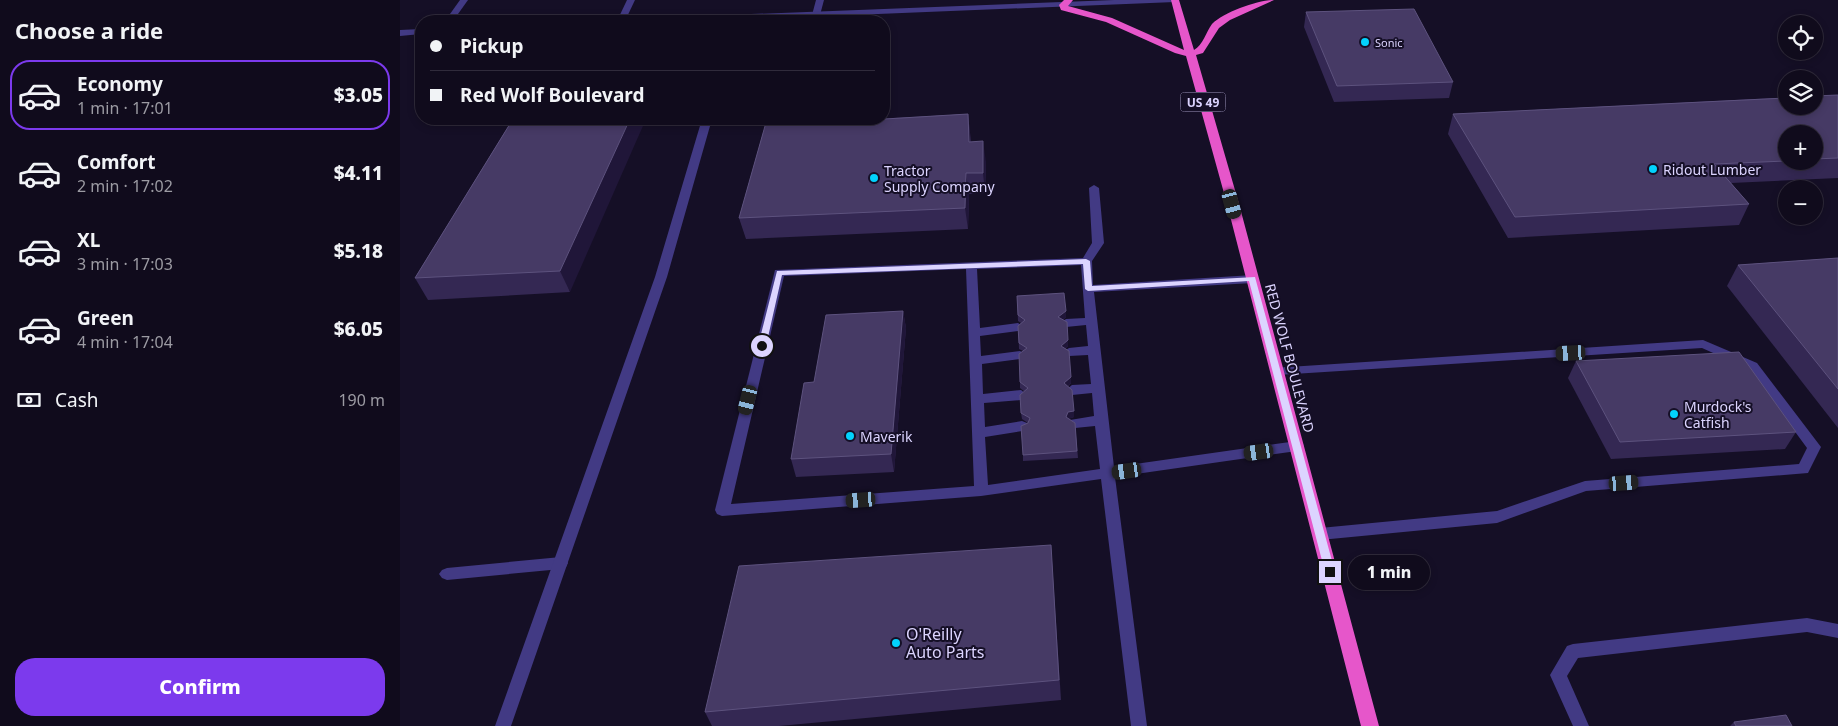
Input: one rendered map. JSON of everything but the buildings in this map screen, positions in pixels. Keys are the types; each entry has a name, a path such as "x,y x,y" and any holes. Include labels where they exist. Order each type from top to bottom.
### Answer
{"highway":[{"name":"RED WOLF BOULEVARD","path":"1175,0 1277,371 1370,726"},
{"path":"1066,3 1064,8 1122,24 1178,51 1190,54 1200,51 1216,26 1227,18 1270,0"}],"street":[{"path":"453,15 464,0"},
{"path":"624,15 631,0"},
{"path":"820,0 816,15 1066,3 1175,0"},
{"path":"400,33 415,32"},
{"path":"503,726 661,278 705,125"},
{"path":"1094,188 1098,243 1086,261 1088,289 1101,420 1139,726"},
{"path":"1086,261 779,273 722,510 981,491 1297,446"},
{"path":"972,265 981,491"},
{"path":"1088,289 1252,279"},
{"path":"1066,323 1092,321"},
{"path":"974,333 1018,327"},
{"path":"1277,371 1703,344 1753,366 1814,447 1803,470 1585,486 1497,517 1320,534"},
{"path":"1069,352 1094,350"},
{"path":"975,361 1020,355"},
{"path":"1072,390 1098,388"},
{"path":"977,399 1021,395"},
{"path":"1075,423 1101,420"},
{"path":"979,433 1022,426"},
{"path":"447,574 561,563"},
{"path":"1581,726 1558,675 1573,651 1807,625 1838,631"}],"place":[{"name":"Sonic","path":"1365,42"},
{"name":"Ridout Lumber","path":"1653,169"},
{"name":"Tractor Supply Company","path":"874,178"},
{"name":"Murdock's Catfish","path":"1674,414"},
{"name":"Maverik","path":"850,436"},
{"name":"O'Reilly Auto Parts","path":"896,643"}],"route":[{"path":"762,346 779,273 1086,261 1088,289 1252,279 1330,572"}]}
